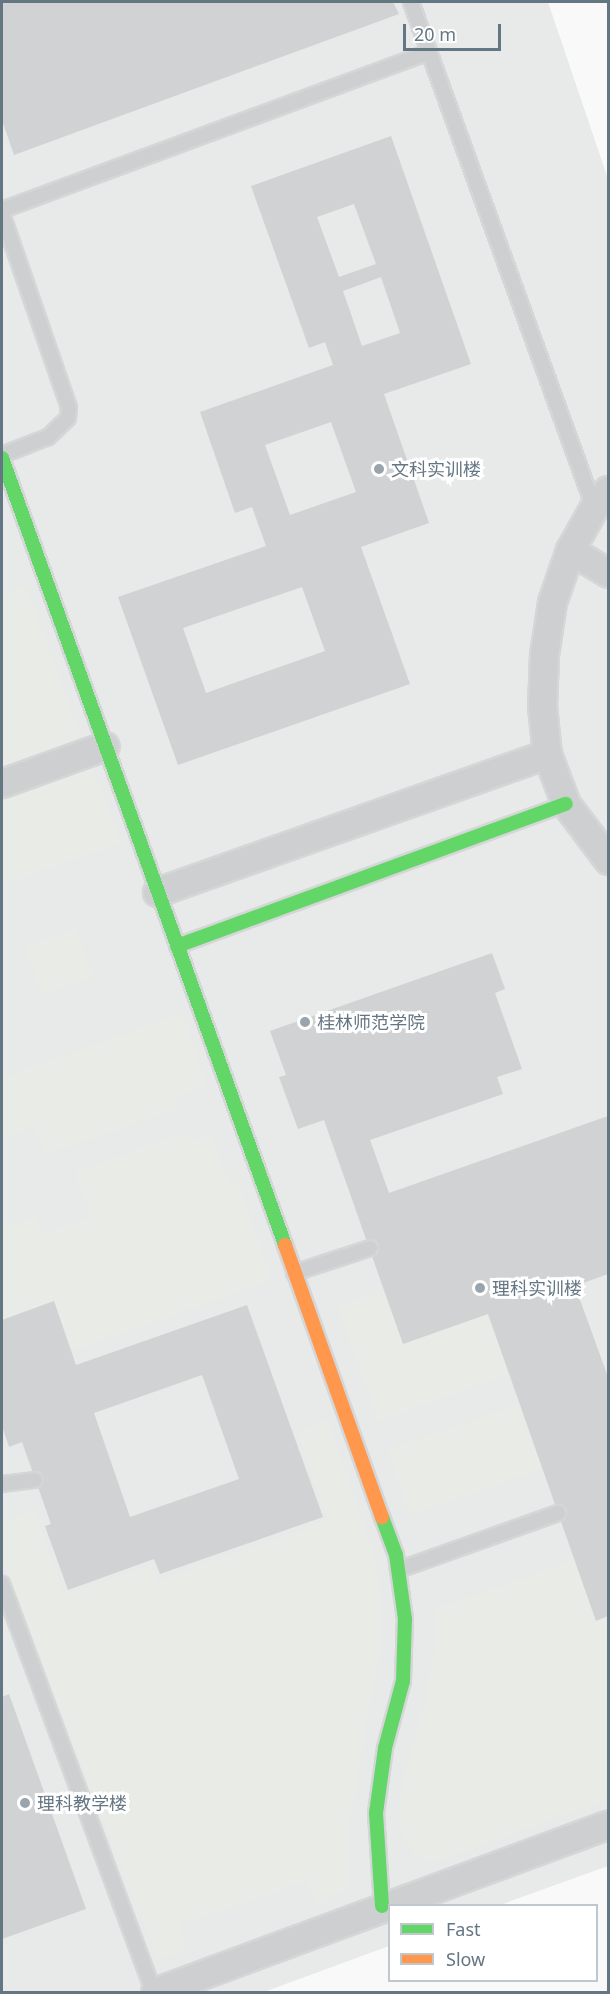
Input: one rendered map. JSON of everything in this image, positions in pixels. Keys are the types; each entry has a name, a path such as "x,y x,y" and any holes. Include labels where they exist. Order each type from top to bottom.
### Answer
{"street":[{"path":"2,456 396,1555 405,1619 403,1681 385,1748 376,1813 382,1906"},
{"path":"601,498 570,550 552,602 544,655 542,706 547,754 566,804 609,860"},
{"path":"570,550 609,573"},
{"path":"2,783 105,746"},
{"path":"157,892 547,754"},
{"path":"177,946 566,804"},
{"path":"155,1992 382,1906 609,1824"}],"lane":[{"path":"411,2 601,498"},
{"path":"2,456 52,435 68,418 69,408 2,212 429,52"},
{"path":"294,1273 370,1248"},
{"path":"2,1484 35,1480"},
{"path":"398,1570 558,1513"},
{"path":"2,1584 155,1992"}],"shaded area":[{"name":"桂林师范学院","path":"2,2 548,2 608,179 608,1866 503,1904 388,1904 388,1946 264,1992 2,1992"},
{"path":"25,585 121,843 2,885 2,593"},
{"path":"76,929 93,978 42,995 25,947"},
{"path":"182,1013 208,1086 176,1097 180,1108 45,1155 35,1127 2,1139 2,1063 7,1076"},
{"path":"188,1131 192,1142 211,1135 228,1183 237,1180 272,1280 72,1351 54,1301 2,1320 2,1228 36,1216 43,1234 91,1217 75,1172"},
{"path":"384,1290 488,1314 509,1374 378,1421 338,1307"},
{"path":"519,1404 542,1469 410,1515 388,1449"},
{"path":"328,1420 377,1565 382,1636 349,1823 349,1886 318,1907 307,1881 180,1925 187,1949 157,1960 2,1556 2,1521 35,1511 64,1594 151,1565 158,1581 328,1520 297,1431"},
{"path":"575,1560 596,1620 608,1616 608,1799 449,1858 429,1861 413,1852 402,1837 399,1815 401,1788 428,1691 435,1639 434,1609"}],"building":[{"path":"2,2 393,2 399,14 14,155 2,120"},
{"name":"文科实训楼","path":"391,136 471,364 384,394 429,523 361,547 410,684 178,765 118,597 266,546 252,507 235,513 200,412 333,365 325,342 309,348 251,186","holes":["354,204 376,264 339,277 317,217","381,277 400,333 362,346 343,291","331,422 356,492 290,515 265,445","302,587 325,651 206,693 183,628"]},
{"name":"理科实训楼","path":"492,953 505,989 495,993 522,1069 497,1077 503,1094 370,1140 389,1193 608,1116 608,1274 575,1286 608,1377 608,1616 596,1621 488,1314 403,1344 324,1120 298,1129 279,1077 286,1075 270,1031"},
{"path":"54,1301 76,1365 247,1305 323,1517 160,1574 154,1559 68,1590 45,1526 51,1524 22,1442 9,1447 2,1426 2,1320","holes":["202,1375 239,1479 130,1517 94,1413"]},
{"name":"理科教学楼","path":"9,1694 86,1909 2,1939 2,1697"}],"traffic: fast":[{"path":"2,458 285,1245"},
{"path":"177,946 566,804"},
{"path":"382,1517 396,1555 405,1619 403,1681 385,1748 376,1813 382,1906"}],"traffic: slow":[{"path":"285,1245 382,1517"}],"place":[{"name":"文科实训楼","path":"379,469"},
{"name":"桂林师范学院","path":"305,1022"},
{"name":"理科实训楼","path":"480,1288"},
{"name":"理科教学楼","path":"25,1803"}]}
